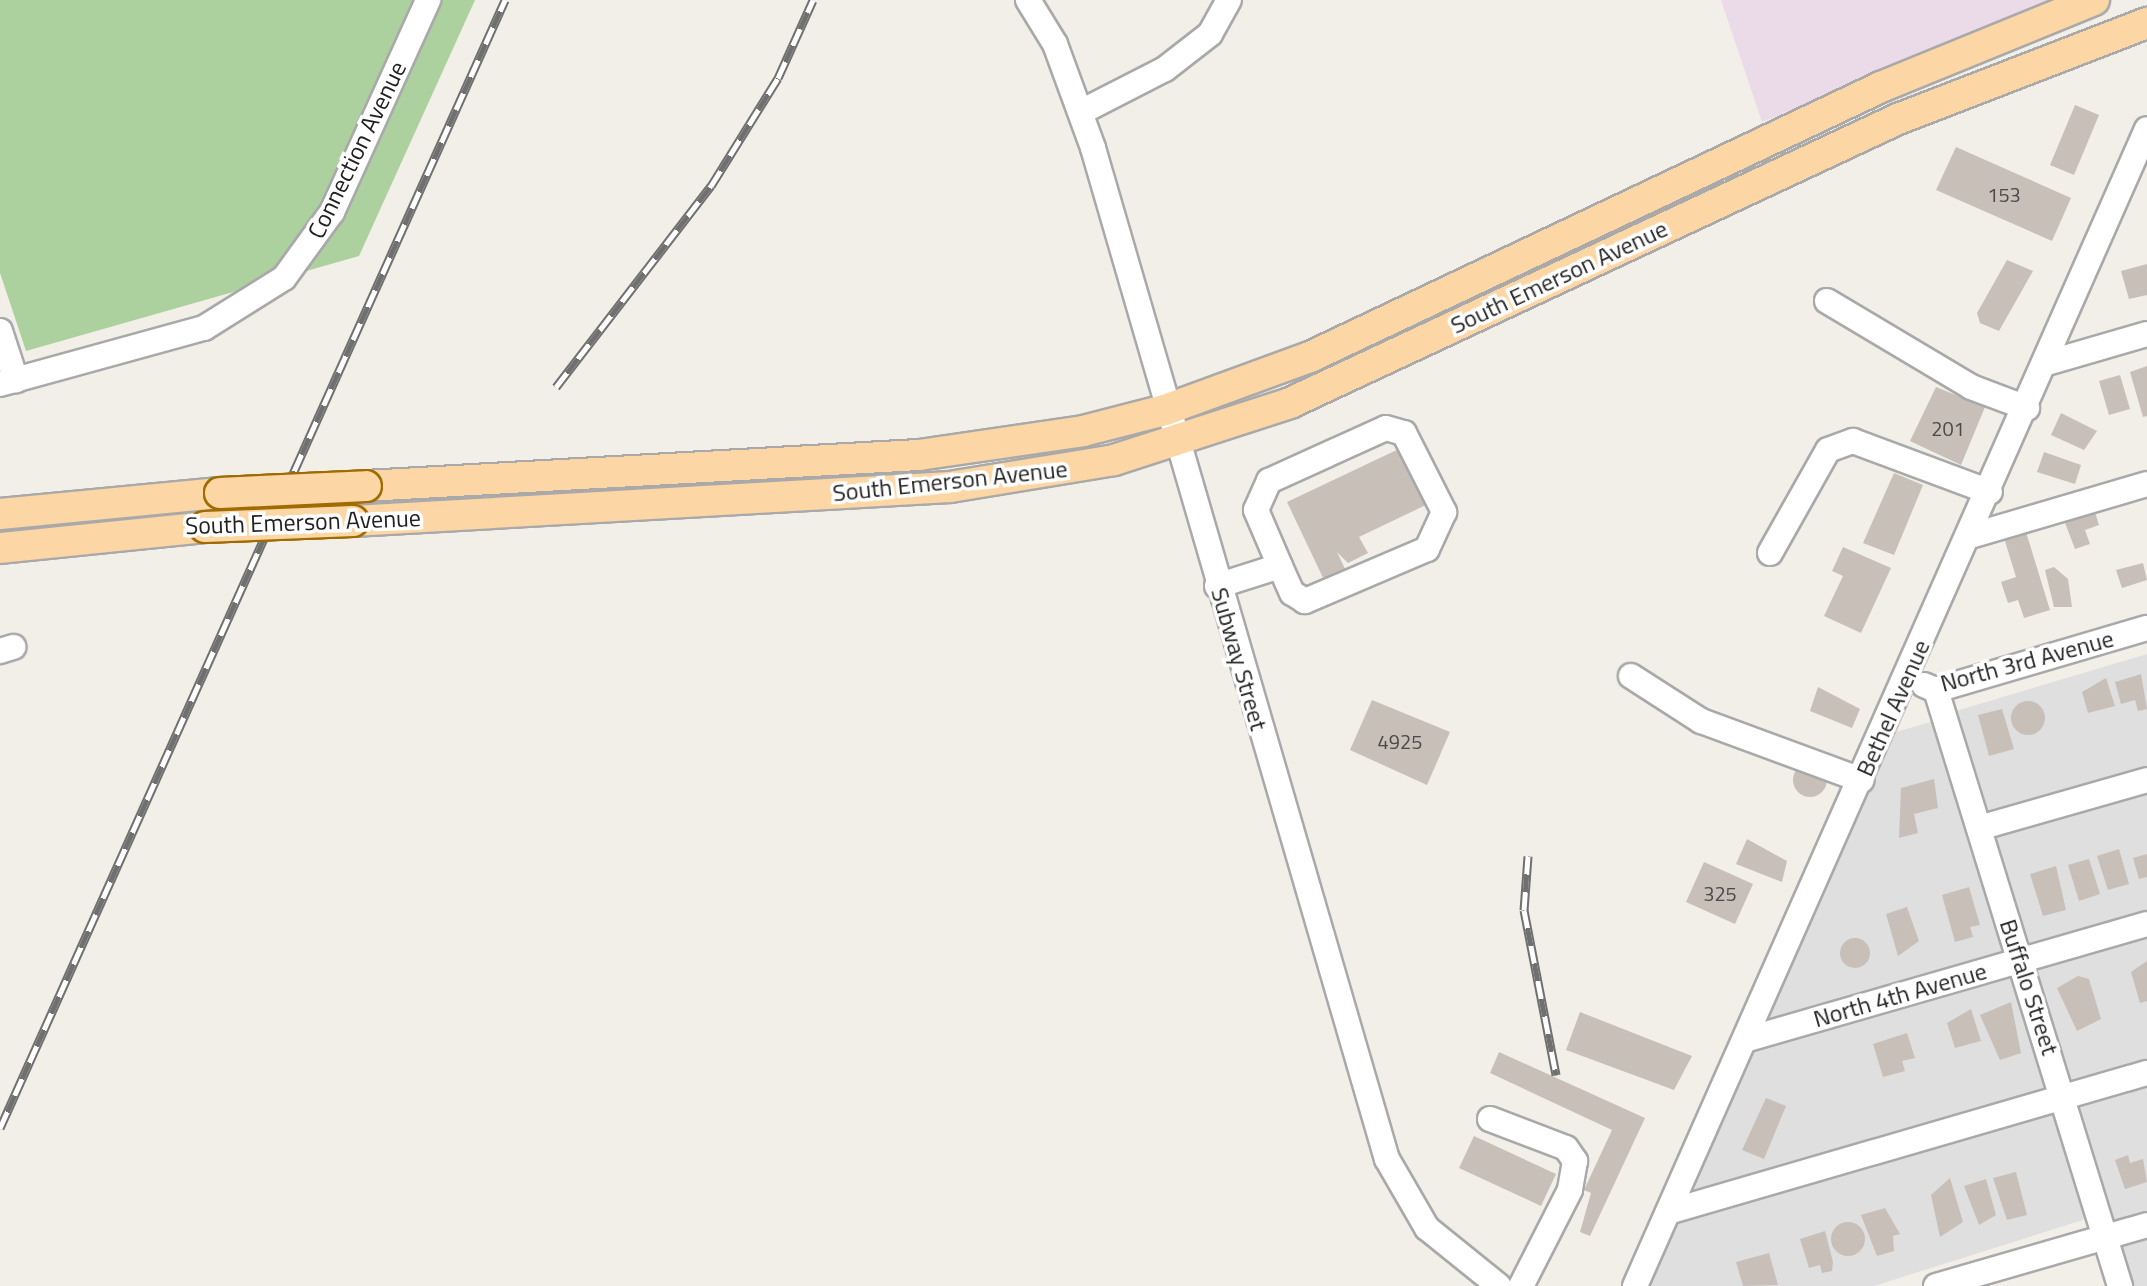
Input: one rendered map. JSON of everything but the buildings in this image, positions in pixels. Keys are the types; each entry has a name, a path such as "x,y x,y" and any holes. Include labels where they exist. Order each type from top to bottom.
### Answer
{"main road":[{"name":"South Emerson Avenue","path":"0,514 220,493 967,450 1165,410 1310,357 1881,87 2094,0"},
{"name":"South Emerson Avenue","path":"0,548 205,527 567,510 962,485 1066,470 1174,443 1320,390 1898,119 2147,23"}],"street":[{"name":"Connection Avenue","path":"8,382 196,331 284,278 332,212 428,0"},
{"name":"Subway Street","path":"1028,0 1081,112 1174,443 1393,1174 1427,1228 1499,1286"},
{"path":"1081,112 1165,69 1210,34 1229,0"},
{"name":"Bethel Avenue","path":"1635,1286 1990,492 2147,129"},
{"path":"1827,301 1971,387 2027,408"},
{"path":"0,331 8,382"},
{"path":"2047,363 2147,334"},
{"path":"1386,428 1404,433 1444,512 1427,549 1305,601 1292,593 1280,566 1256,510 1269,481 1386,428"},
{"path":"1770,553 1828,450 1853,441 1990,492"},
{"path":"1970,536 2147,484"},
{"path":"1217,586 1280,566"},
{"name":"North 3rd Avenue","path":"1907,679 1936,690 2147,628"},
{"path":"1631,676 1714,727 1861,780"},
{"name":"Buffalo Street","path":"1936,690 2051,1052 2120,1286"},
{"path":"1979,828 2147,780"},
{"name":"North 4th Avenue","path":"1745,1040 2147,924"},
{"path":"2051,1052 2104,1085"},
{"path":"1668,1212 2147,1073"},
{"path":"1490,1119 1566,1148 1575,1161 1570,1190 1521,1286"},
{"path":"1936,1286 2147,1225"}],"shaded area":[{"path":"1721,0 2061,0 1762,122"},
{"path":"2147,654 2147,1286 2130,1286 1956,711"},
{"path":"1934,721 2089,1205 2083,1220 1874,1286 1647,1286 1896,732"}],"green space":[{"path":"0,0 475,0 359,256 26,351 0,273"}],"railway":[{"path":"0,1128 505,0"},
{"path":"556,387 711,186 778,78 813,0"},
{"path":"1528,856 1524,910 1556,1075"}]}
